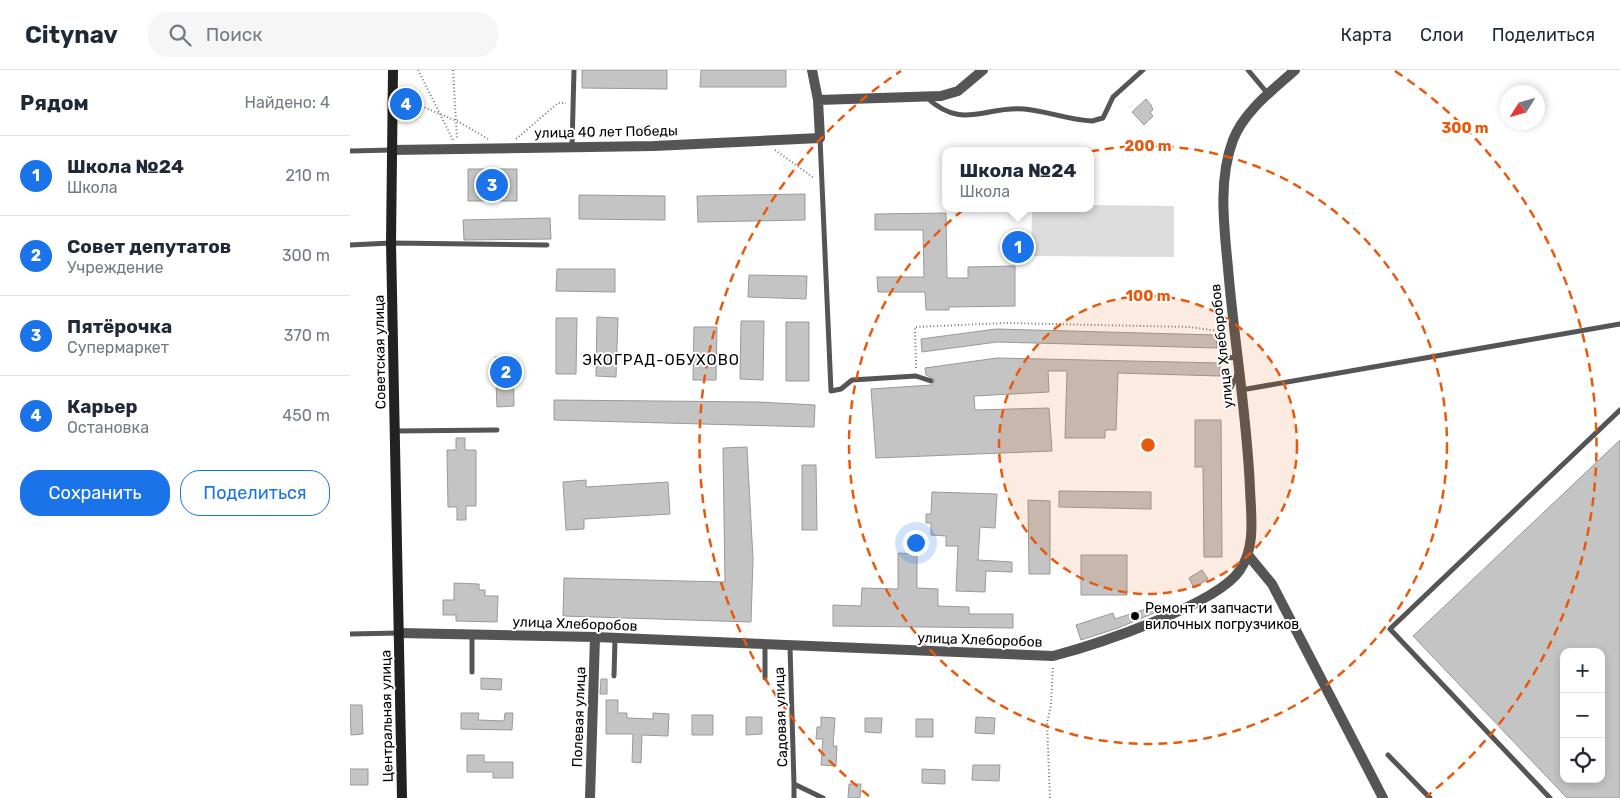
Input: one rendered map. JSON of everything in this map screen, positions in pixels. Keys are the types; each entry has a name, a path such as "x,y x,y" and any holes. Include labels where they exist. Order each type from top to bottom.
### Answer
{"main road":[{"name":"Советская улица","path":"393,70 391,242 399,633"},
{"name":"Центральная улица","path":"399,633 402,798"}],"street":[{"path":"812,70 818,100 820,138"},
{"path":"818,100 941,96 958,91 983,70"},
{"name":"улица Хлеборобов","path":"399,633 595,637 790,647 1053,656 1098,643 1204,598 1228,583 1240,570 1248,555 1252,537 1250,471 1236,358 1224,210 1225,176 1234,139 1246,117 1295,70"},
{"name":"улица 40 лет Победы","path":"392,150 572,147 820,138"},
{"path":"1248,555 1272,584 1382,798"},
{"name":"Полевая улица","path":"590,798 595,637"}],"lane":[{"path":"572,147 574,70"},
{"path":"925,97 937,108 954,115 975,115 1023,109 1092,122 1103,118 1113,97 1142,70"},
{"path":"1248,70 1269,94"},
{"path":"820,138 832,391 842,389 852,380 916,376 931,381"},
{"path":"350,152 392,150"},
{"path":"350,245 391,242 547,246"},
{"path":"1240,390 1620,324"},
{"path":"1222,357 1236,358"},
{"path":"1229,392 1238,372"},
{"path":"1550,798 1390,629 1620,410"},
{"path":"395,431 496,430"},
{"path":"350,634 399,633"},
{"path":"472,634 472,672"},
{"path":"614,676 615,638"},
{"path":"765,645 765,678"},
{"name":"Садовая улица","path":"790,647 794,784 823,798"},
{"path":"1388,755 1430,798"},
{"path":"794,784 794,798"}],"path":[{"path":"418,70 458,149"},
{"path":"453,70 458,149"},
{"path":"393,94 440,116 456,121 505,148 558,103 573,103"},
{"path":"762,141 822,183"},
{"path":"916,376 915,327 1004,323 1190,327 1234,332"},
{"path":"1050,798 1048,723 1051,706 1053,656"}],"shaded area":[{"path":"1094,205 1174,206 1174,257 1031,256 1032,212 1094,212"}],"building":[{"path":"582,70 667,70 667,89 582,88"},
{"path":"701,70 786,70 786,87 700,87"},
{"path":"1146,99 1151,105 1153,110 1150,112 1153,116 1144,125 1132,112"},
{"path":"468,169 517,169 517,201 468,201"},
{"path":"805,194 805,220 698,222 697,196"},
{"path":"579,195 665,196 665,220 579,219"},
{"path":"946,213 947,278 968,278 968,267 1015,266 1015,306 949,307 949,310 926,310 925,292 878,292 877,277 924,277 923,230 875,230 875,214"},
{"path":"550,218 551,239 464,240 463,220"},
{"path":"557,269 615,269 615,292 556,291"},
{"path":"749,275 807,276 806,299 748,297"},
{"path":"597,317 618,318 616,377 596,376"},
{"path":"556,318 577,318 576,374 556,374"},
{"path":"741,321 764,321 763,380 740,379"},
{"path":"786,322 809,322 809,381 786,381"},
{"path":"694,327 717,327 716,380 693,380"},
{"path":"996,329 1216,335 1217,348 997,342 922,352 921,339"},
{"path":"513,356 514,406 497,407 495,357"},
{"path":"997,358 1220,363 1220,376 1118,373 1116,430 1105,430 1105,438 1065,438 1067,371 1048,371 1049,392 974,396 975,410 1049,408 1052,451 876,458 871,389 932,385 935,380 926,375 925,368"},
{"path":"554,400 758,402 815,405 814,427 554,420"},
{"path":"1195,420 1221,420 1222,557 1204,557 1203,467 1195,467"},
{"path":"456,438 465,438 465,450 476,450 476,506 466,506 466,520 457,520 457,507 448,507 447,450 456,450"},
{"path":"1620,440 1620,798 1567,798 1413,636"},
{"path":"747,447 753,559 751,622 563,616 564,578 725,582 723,448"},
{"path":"802,465 816,465 817,530 802,530"},
{"path":"586,480 586,487 668,482 670,514 584,519 584,529 566,530 563,482"},
{"path":"1059,491 1151,492 1151,509 1059,507"},
{"path":"932,492 997,494 995,528 980,527 978,560 1012,562 1012,572 986,571 985,592 956,591 958,546 946,546 946,536 931,535 931,523 926,523 926,514 931,514"},
{"path":"1028,500 1050,501 1050,574 1029,574"},
{"path":"898,553 917,554 917,588 938,589 938,606 969,607 969,614 1013,614 1013,628 833,626 833,605 861,606 862,588 898,589"},
{"path":"1081,555 1127,555 1127,595 1081,595"},
{"path":"1202,570 1208,579 1194,588 1189,578"},
{"path":"454,583 479,584 479,590 485,590 485,596 498,596 497,622 456,621 456,615 443,615 443,600 454,600"},
{"path":"1164,603 1166,608 1118,628 1081,640 1076,625 1113,613 1115,619"},
{"path":"481,678 502,679 501,690 481,689"},
{"path":"601,679 607,679 607,694 600,694"},
{"path":"606,700 618,700 618,713 627,713 627,718 653,719 653,713 669,714 668,736 642,735 641,763 632,762 633,734 606,734"},
{"path":"350,705 362,705 363,734 351,735"},
{"path":"461,713 479,713 478,720 504,721 505,713 513,713 512,730 461,729"},
{"path":"692,715 713,715 713,735 692,735"},
{"path":"746,717 762,717 762,734 746,735"},
{"path":"821,717 835,718 833,746 837,746 836,766 821,765 823,739 816,739 817,727 821,727"},
{"path":"976,717 995,718 994,734 975,733"},
{"path":"865,718 882,718 881,733 865,732"},
{"path":"916,719 933,719 933,737 916,737"},
{"path":"467,755 484,755 484,762 513,762 513,778 493,778 493,772 467,772"},
{"path":"973,765 1000,765 999,781 972,780"},
{"path":"350,769 368,769 368,785 350,785"},
{"path":"922,769 945,770 945,784 922,783"},
{"path":"849,784 861,784 860,798 848,798"}],"place":[{"name":"Карьер","path":"406,104"},
{"name":"Пятёрочка","path":"492,185"},
{"name":"Школа №24","path":"1018,247"},
{"name":"Совет депутатов","path":"506,372"},
{"name":"Ремонт и запчасти вилочных погрузчиков","path":"1135,616"}],"district":[{"name":"ЭКОГРАД-ОБУХОВО","path":"661,360"}]}
